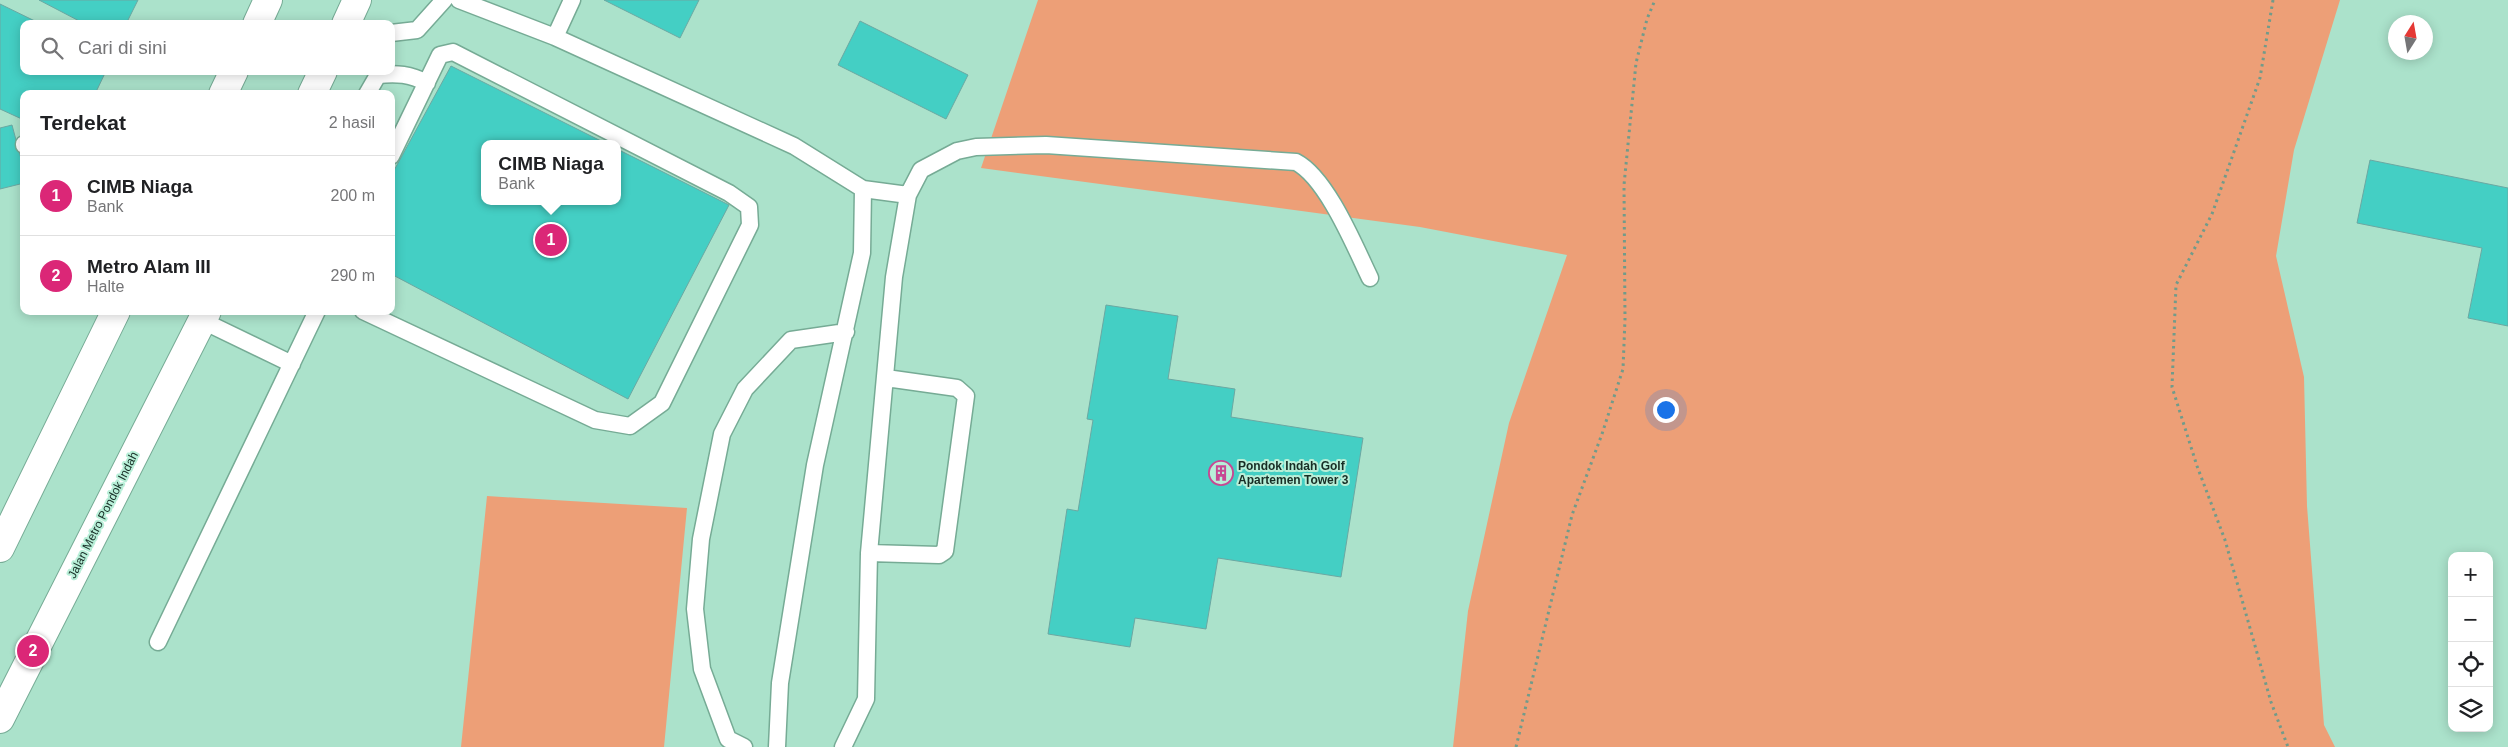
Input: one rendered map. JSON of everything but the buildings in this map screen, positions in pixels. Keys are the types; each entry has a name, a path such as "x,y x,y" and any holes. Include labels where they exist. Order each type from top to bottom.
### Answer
{"highway":[{"path":"259,20 268,0"},
{"path":"348,20 357,0"},
{"path":"225,90 232,75"},
{"path":"314,90 321,75"},
{"path":"0,548 114,315"},
{"name":"Jalan Metro Pondok Indah","path":"0,719 205,316"}],"lane":[{"path":"395,33 417,30 444,0"},
{"path":"459,0 555,37 794,146 863,189 908,195"},
{"path":"555,37 572,0"},
{"path":"372,315 595,420 630,426 662,403 750,224 749,207 729,193 454,52 440,55 395,148"},
{"path":"395,73 416,77 427,83"},
{"path":"369,90 378,75"},
{"path":"844,747 866,699 869,553 894,277 908,195 921,170 957,151 976,147 1046,145 1296,162 1313,175 1334,206 1370,278"},
{"path":"777,747 780,683 815,465 862,253 863,189"},
{"path":"158,642 315,315"},
{"path":"205,316 292,364"},
{"path":"744,747 728,739 716,710 702,668 695,609 701,539 722,434 745,389 790,340 846,332"},
{"path":"869,553 939,555 945,551 966,396 957,388 886,378"}],"path":[{"path":"1516,747 1572,515 1602,434 1623,369 1626,319 1624,185 1636,63 1646,19 1655,0"},
{"path":"2273,0 2260,78 2212,214 2176,286 2172,387 2197,466 2225,540 2271,702 2288,747"}],"shaded area":[{"path":"1038,0 2340,0 2294,150 2276,256 2304,377 2307,506 2324,725 2335,747 1453,747 1468,611 1509,423 1567,255 1420,227 981,168"},
{"path":"487,496 687,508 664,747 461,747"}],"place":[{"name":"CIMB Niaga","path":"551,240"},
{"name":"Pondok Indah Golf Apartemen Tower 3","path":"1221,473"},
{"name":"Metro Alam III","path":"33,651"}]}
